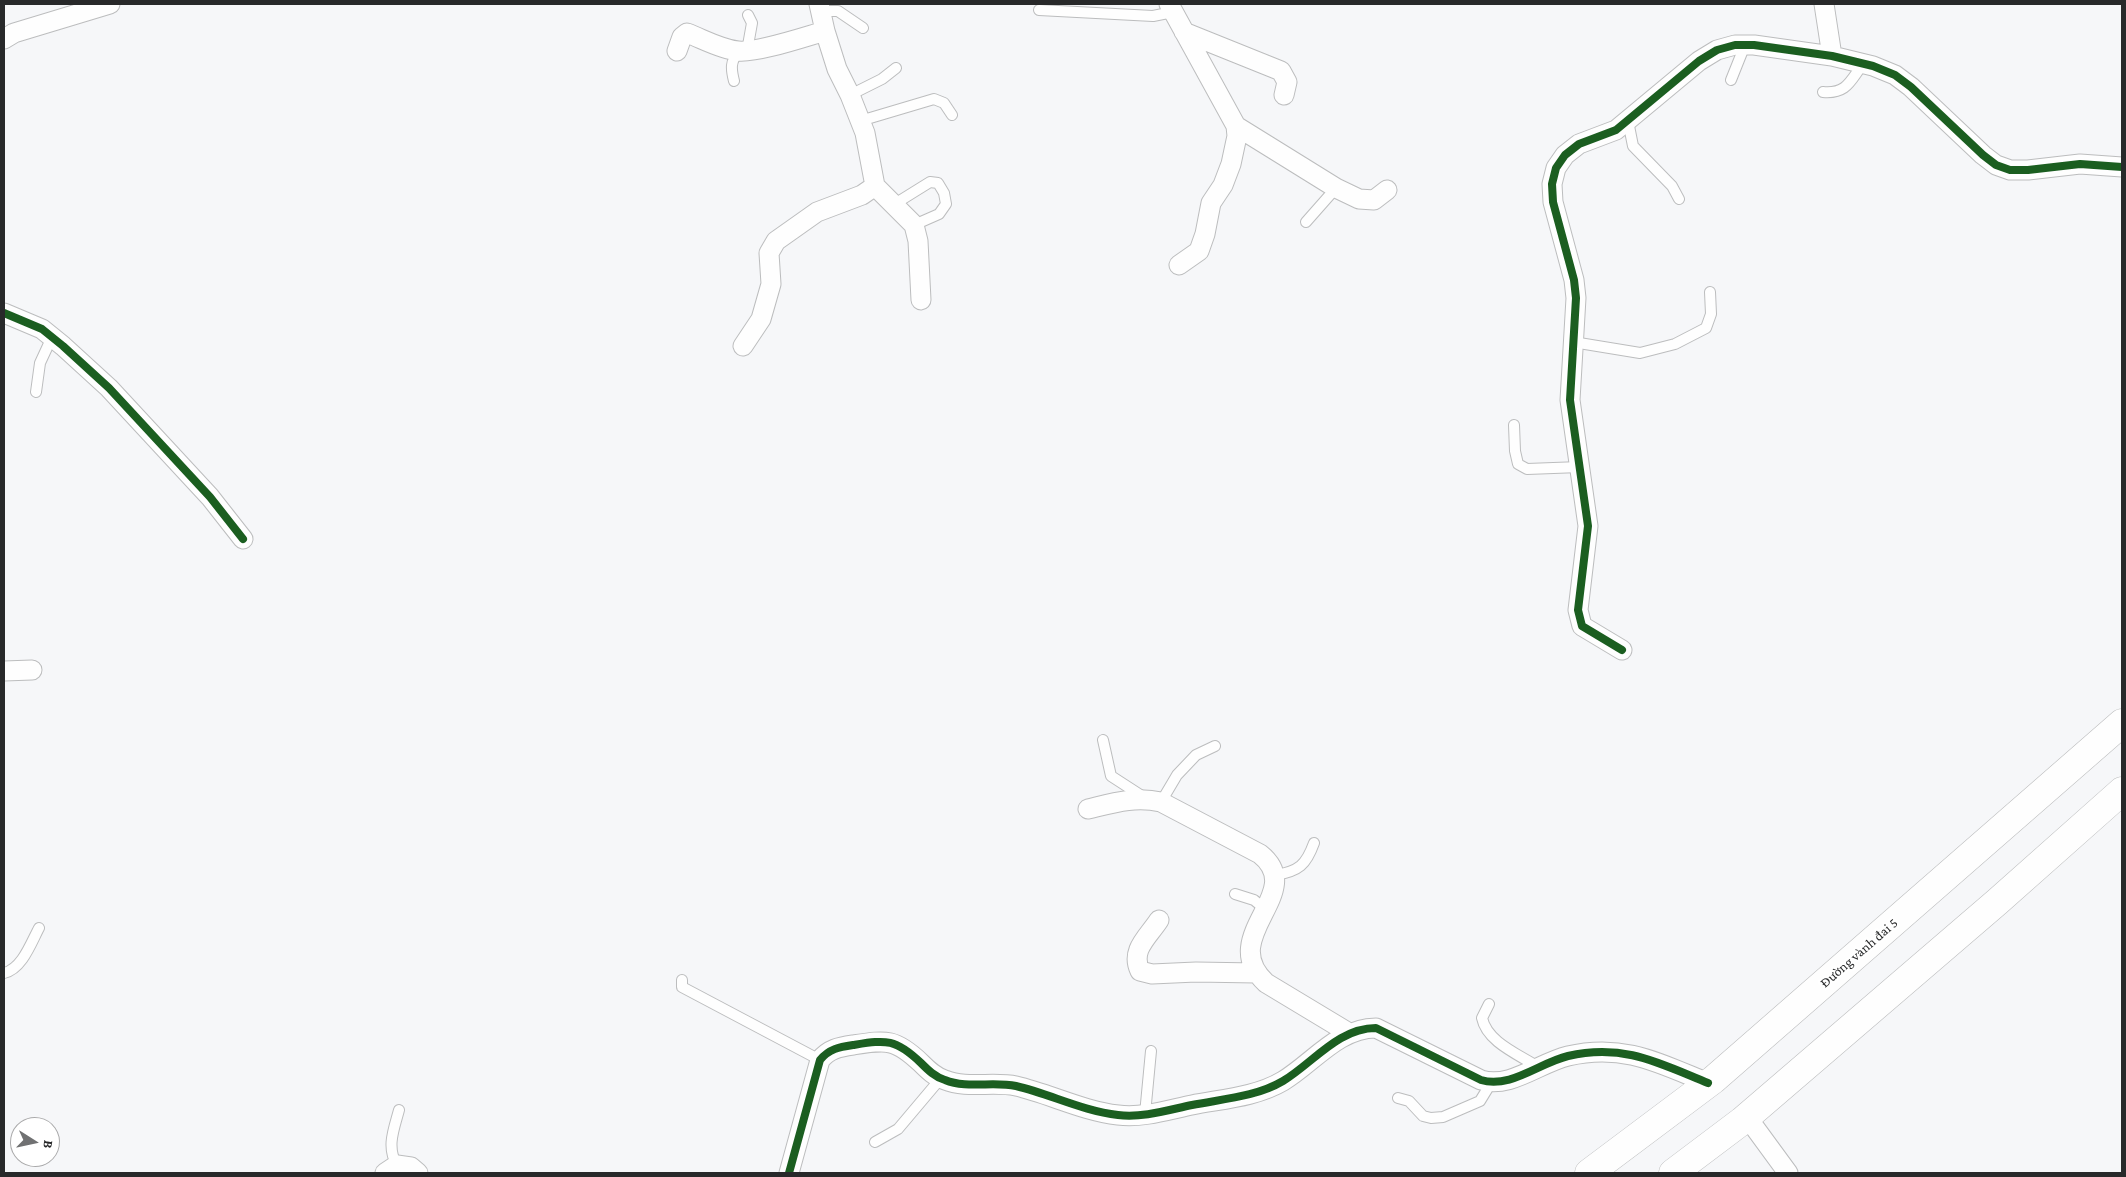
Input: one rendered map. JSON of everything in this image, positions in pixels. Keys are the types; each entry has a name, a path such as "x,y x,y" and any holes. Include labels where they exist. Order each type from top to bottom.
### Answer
{"main road":[{"name":"Đường vành đai 5","path":"1589,1173 1708,1083 2122,723"},
{"path":"1673,1173 1747,1117 1997,902 2122,791"}],"street":[{"path":"4,39 14,33 110,4"},
{"path":"1824,4 1832,56"},
{"path":"820,8 837,69 865,133 875,186 914,225 919,249 921,300"},
{"path":"1171,8 1236,126 1237,136 1231,164 1223,185 1212,203 1199,251 1180,265"},
{"path":"677,51 682,37 687,34 727,49 743,51 825,31"},
{"path":"1184,32 1281,71 1287,82 1284,95"},
{"path":"1622,650 1582,626 1578,610 1588,526 1570,400 1576,298 1574,280 1553,202 1552,184 1556,168 1565,154 1579,144 1616,130 1699,61 1717,50 1745,45 1832,56 1895,75 1911,87 1982,155 1996,165 2010,170 2028,170 2080,164 2122,167"},
{"path":"1236,126 1336,188 1359,199 1374,200 1387,190"},
{"path":"743,346 761,319 771,284 769,253 776,241 817,212 862,196 875,186"},
{"path":"4,312 42,329 109,388 210,497 243,539"},
{"path":"4,671 32,670"},
{"path":"1088,809 1132,798 1153,800 1260,854 1271,863 1276,875 1275,888 1250,944 1250,960 1256,973 1266,982 1349,1032"},
{"path":"1159,920 1139,946 1136,963 1140,971 1152,974 1196,972 1256,973"},
{"path":"789,1173 820,1060 824,1054 835,1048 878,1041 893,1043 907,1049 933,1074 941,1078 960,1083 1016,1086 1111,1114 1146,1114 1262,1091 1283,1081 1349,1032 1365,1028 1376,1028 1481,1080 1491,1083 1512,1080 1538,1067 1570,1056 1623,1052 1646,1057 1708,1083"},
{"path":"1747,1117 1788,1173"},
{"path":"391,1169 411,1167 418,1173"}],"lane":[{"path":"820,8 838,11 863,28"},
{"path":"1039,10 1153,16 1171,8"},
{"path":"734,81 731,69 733,58 743,51 752,23 748,15"},
{"path":"1731,80 1745,45"},
{"path":"1823,92 1835,93 1844,90 1863,64"},
{"path":"850,95 882,79 896,68"},
{"path":"860,121 934,99 944,102 952,115"},
{"path":"1628,121 1633,146 1672,186 1678,199"},
{"path":"893,206 930,182 938,183 944,193 946,204 939,214 914,225"},
{"path":"1306,222 1336,188"},
{"path":"1573,342 1640,353 1675,344 1706,328 1711,314 1710,292"},
{"path":"36,392 40,363 52,337"},
{"path":"1514,425 1515,451 1518,464 1527,469 1580,467"},
{"path":"1103,740 1111,776 1153,800 1196,755 1215,746"},
{"path":"1276,875 1293,872 1308,859 1314,844"},
{"path":"1235,894 1254,900 1265,909"},
{"path":"4,973 9,972 25,956 39,928"},
{"path":"682,980 682,987 820,1060"},
{"path":"1488,1004 1482,1018 1484,1028 1493,1038 1538,1067"},
{"path":"1146,1114 1151,1052"},
{"path":"875,1142 898,1129 941,1078"},
{"path":"1398,1098 1410,1101 1423,1116 1431,1118 1443,1117 1480,1101 1491,1083"},
{"path":"391,1169 391,1138 399,1110"}],"cycle path":[{"path":"1622,650 1582,626 1578,610 1588,526 1570,400 1576,298 1574,280 1553,202 1552,184 1556,168 1565,155 1579,144 1616,130 1699,61 1717,50 1735,45 1754,45 1832,56 1873,66 1895,75 1911,87 1983,155 1996,165 2010,170 2028,170 2080,164 2122,167"},
{"path":"4,313 42,329 109,388 210,497 243,539"},
{"path":"789,1173 820,1060 827,1053 839,1048 874,1042 897,1045 912,1055 929,1071 941,1079 953,1083 1016,1086 1092,1110 1127,1116 1155,1113 1262,1091 1294,1074 1338,1040 1362,1030 1376,1028 1481,1080 1492,1082 1514,1078 1568,1056 1606,1052 1640,1057 1657,1062 1708,1083"}]}
